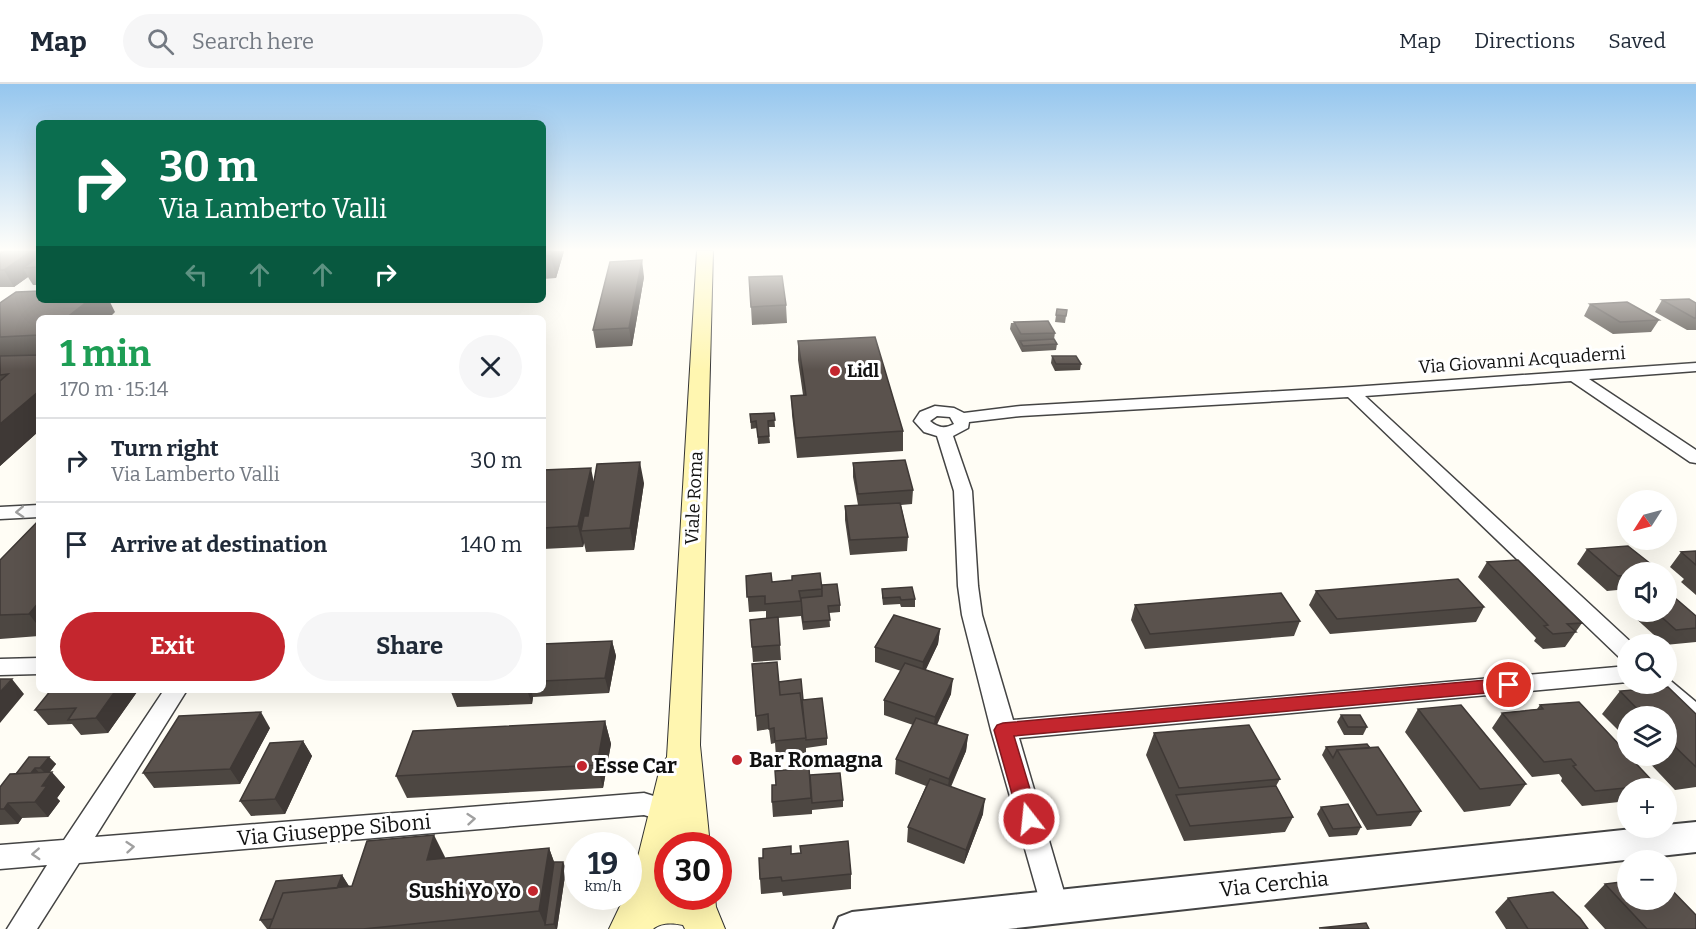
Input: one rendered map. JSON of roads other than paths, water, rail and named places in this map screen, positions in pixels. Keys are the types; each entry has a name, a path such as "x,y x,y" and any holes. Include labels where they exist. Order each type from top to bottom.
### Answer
{"main road":[{"name":"Viale Roma","path":"690,832 683,745 703,290"},
{"name":"Viale Roma","path":"636,921 667,812 683,745"},
{"path":"636,921 660,905 679,903 702,918"}],"street":[{"name":"Via Giovanni Acquaderni","path":"962,418 992,413 1352,392 1696,367"},
{"path":"1574,376 1696,458"},
{"path":"1352,392 1617,641"},
{"path":"942,411 954,413 962,418 960,428 944,433 931,430 922,421 926,415 942,411"},
{"path":"944,433 963,491 968,586 972,615 1055,909"},
{"path":"0,513 36,511"},
{"path":"0,668 36,666"},
{"path":"1003,730 1617,675"},
{"path":"21,929 174,693"},
{"path":"1672,694 1696,717"},
{"name":"Via Giuseppe Siboni","path":"0,857 644,804 667,812"},
{"name":"Via Cerchia","path":"1643,850 1696,837"},
{"name":"Via Cerchia","path":"852,929 1617,854"}],"place":[{"name":"Lidl","path":"835,371"},
{"name":"Bar Romagna","path":"737,760"},
{"name":"Esse Car","path":"582,766"},
{"name":"Sushi Yo Yo","path":"533,891"}]}
